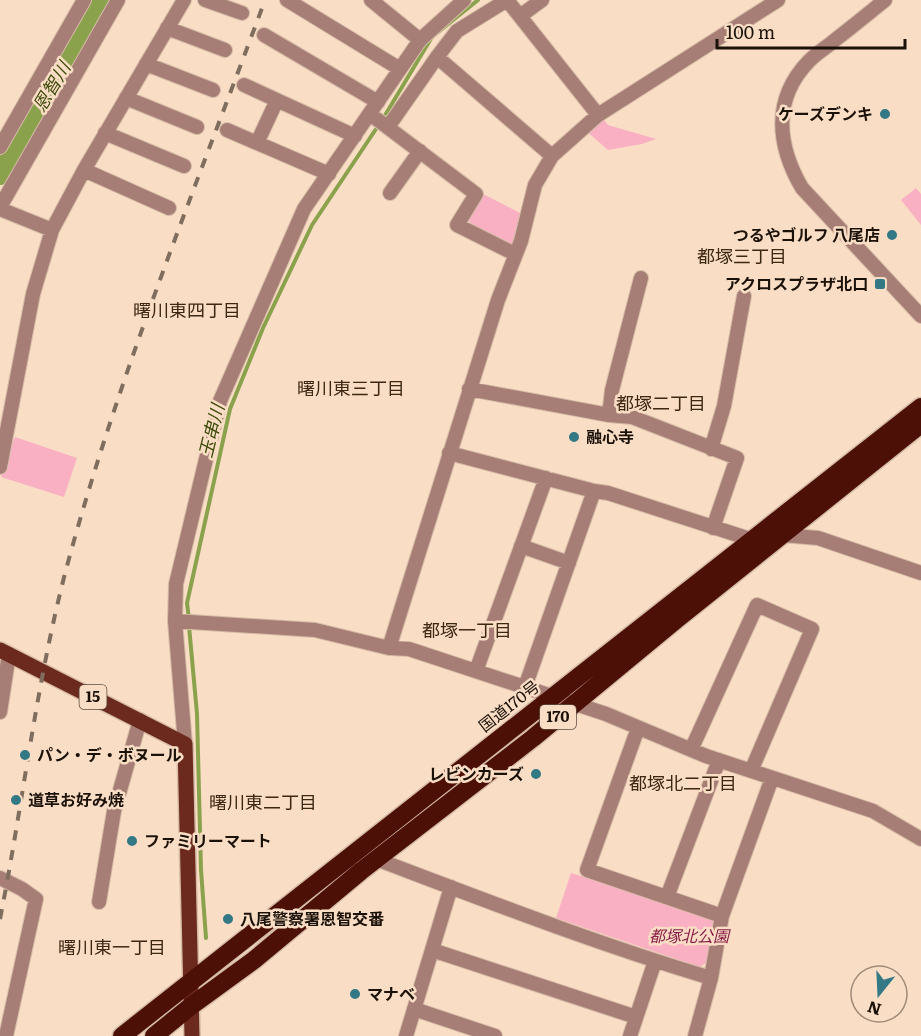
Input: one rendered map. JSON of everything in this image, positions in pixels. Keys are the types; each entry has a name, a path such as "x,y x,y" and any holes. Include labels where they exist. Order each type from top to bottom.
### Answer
{"highway":[{"name":"国道170号","path":"122,1036 921,408"},
{"name":"170","path":"154,1036 191,1005 254,960 376,859 574,704 921,424"}],"main road":[{"name":"15","path":"4,652 185,744"},
{"path":"185,744 192,1036"}],"street":[{"path":"0,147 84,0"},
{"path":"52,230 0,208 118,0"},
{"path":"205,0 242,14"},
{"path":"370,0 420,40"},
{"path":"388,127 457,31 507,0 598,115"},
{"path":"520,16 542,0"},
{"path":"388,648 504,280 520,241 535,185 552,156 598,115 778,0"},
{"path":"885,0 810,61 796,78 787,96 782,121 783,144 790,168 802,188 921,316"},
{"path":"0,467 33,294 52,230 181,1"},
{"path":"291,1 400,69"},
{"path":"185,744 175,621 176,584 220,400 304,209 420,40 455,2"},
{"path":"167,28 225,50"},
{"path":"264,35 374,108 388,127 476,194 457,225 515,254"},
{"path":"437,57 552,156"},
{"path":"146,64 213,90"},
{"path":"244,85 355,136"},
{"path":"126,98 197,127"},
{"path":"257,143 277,100"},
{"path":"227,130 329,174"},
{"path":"105,133 184,166"},
{"path":"390,193 420,152"},
{"path":"84,170 169,208"},
{"path":"609,415 612,390 641,278"},
{"path":"711,449 724,406 744,296"},
{"path":"469,389 609,415 632,417 737,458 713,528"},
{"path":"449,453 608,493 753,540"},
{"path":"476,671 546,478"},
{"path":"525,687 594,491"},
{"path":"782,535 818,538 921,573"},
{"path":"521,546 569,562"},
{"path":"692,750 757,604 813,629 751,771"},
{"path":"175,621 315,630 388,648 409,649 606,714 718,760 873,812 921,839"},
{"path":"0,709 4,652"},
{"path":"99,902 114,811 140,720"},
{"path":"638,728 587,870 722,916"},
{"path":"667,897 718,760"},
{"path":"695,1036 711,978 722,916 772,778"},
{"path":"376,859 544,923 711,978"},
{"path":"0,878 36,899 6,1036"},
{"path":"406,1036 451,887"},
{"path":"432,950 636,1017"},
{"path":"630,1036 655,961"},
{"path":"414,1010 495,1036"}],"green space":[{"path":"603,118 608,125 656,139 608,150 585,130"},
{"path":"916,188 921,194 921,225 901,200"},
{"path":"481,193 522,214 514,246 486,234 466,219"},
{"path":"15,437 77,458 64,497 1,477"},
{"name":"都塚北公園","path":"571,873 713,916 718,923 710,960 700,967 556,918"}],"waterway":[{"name":"恩智川","path":"0,174 103,0"},
{"name":"玉串川","path":"189,619 187,603 230,409 263,328 312,225 384,117 432,37 478,0"},
{"name":"玉串川","path":"189,626 197,714 201,870 206,938"}],"railway":[{"path":"0,919 40,691 70,555 113,414 137,345 265,0"}],"place":[{"name":"ケーズデンキ","path":"885,114"},
{"name":"つるやゴルフ 八尾店","path":"892,235"},
{"name":"アクロスプラザ北口","path":"880,284"},
{"name":"融心寺","path":"574,437"},
{"name":"パン・デ・ボヌール","path":"25,755"},
{"name":"レビンカーズ","path":"536,774"},
{"name":"道草お好み焼","path":"16,800"},
{"name":"ファミリーマート","path":"132,841"},
{"name":"八尾警察署恩智交番","path":"228,919"},
{"name":"マナベ","path":"355,994"}],"district":[{"name":"都塚三丁目","path":"742,257"},
{"name":"曙川東四丁目","path":"187,311"},
{"name":"曙川東三丁目","path":"351,389"},
{"name":"都塚二丁目","path":"661,404"},
{"name":"都塚一丁目","path":"467,631"},
{"name":"都塚北二丁目","path":"683,784"},
{"name":"曙川東二丁目","path":"263,803"},
{"name":"曙川東一丁目","path":"112,948"}]}
